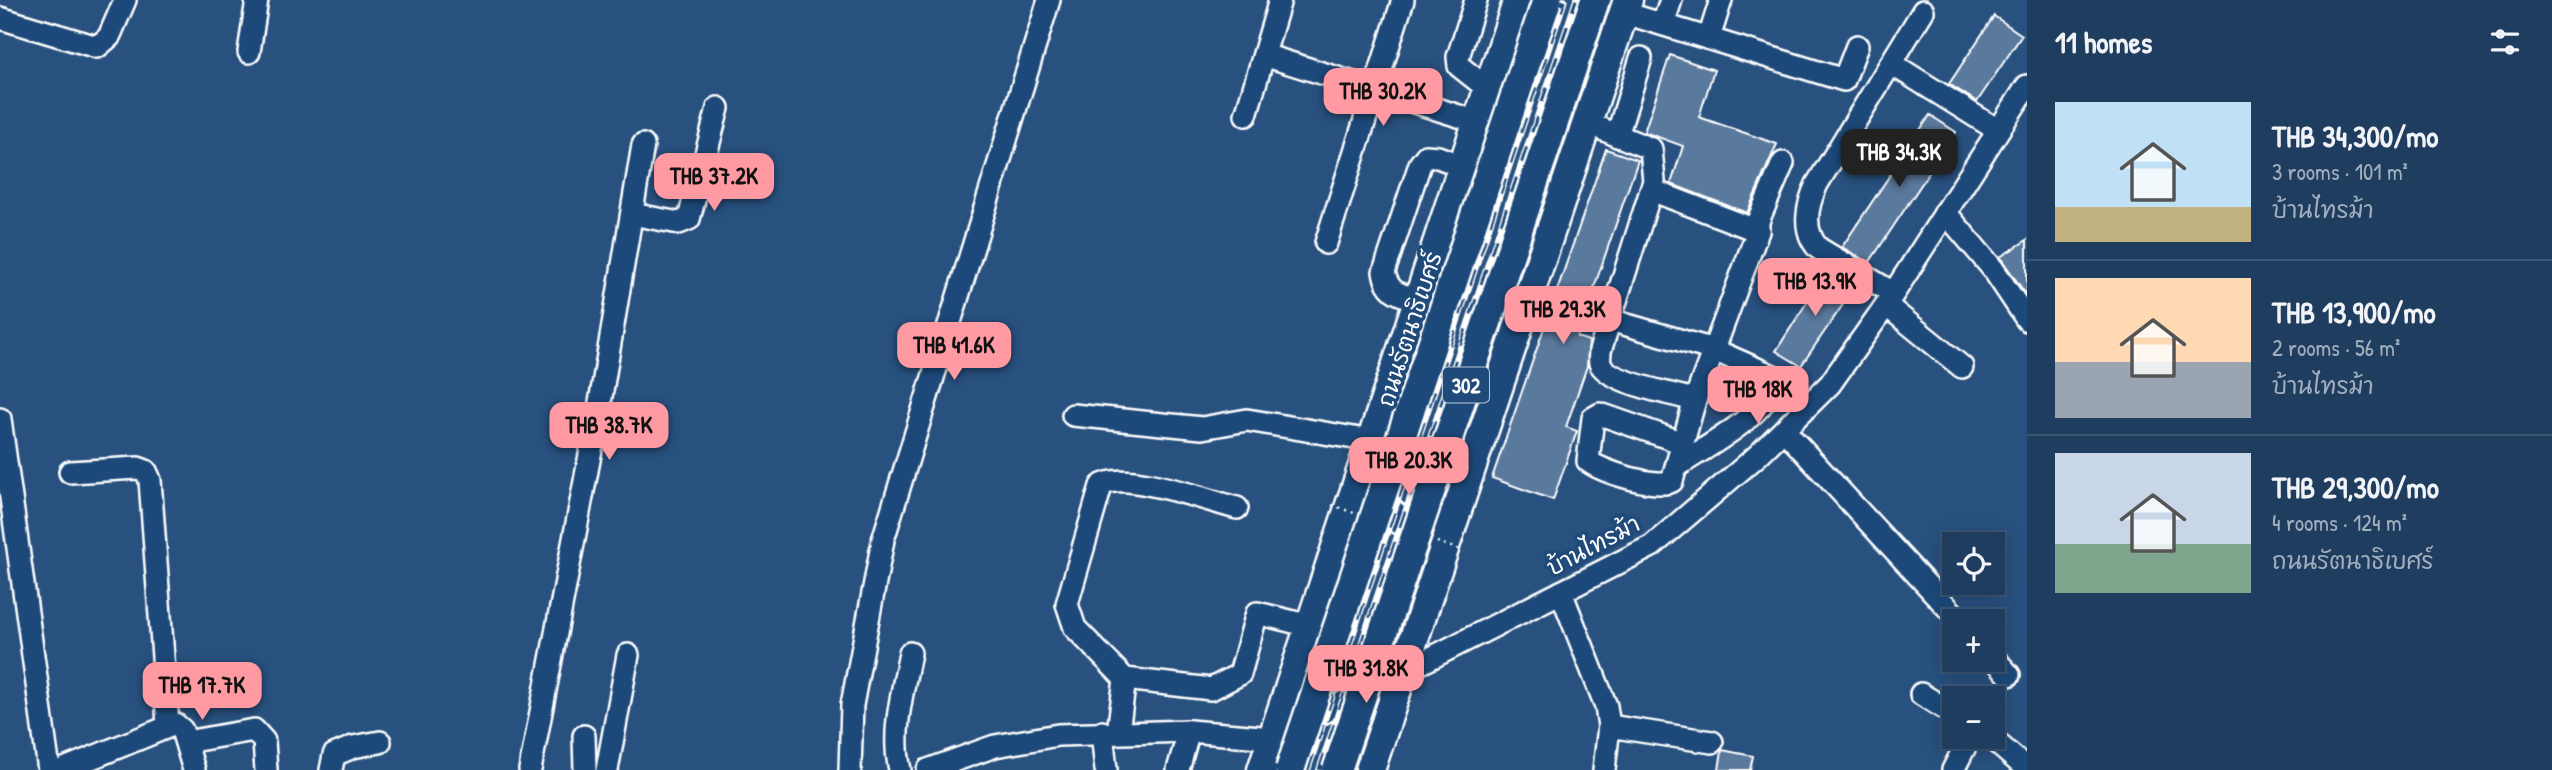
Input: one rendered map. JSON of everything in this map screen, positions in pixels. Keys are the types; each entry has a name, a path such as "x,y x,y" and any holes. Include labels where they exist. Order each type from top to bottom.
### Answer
{"main road":[{"name":"ถนนรัตนาธิเบศร์","path":"1262,770 1518,0"},
{"name":"ถนนรัตนาธิเบศร์","path":"1290,770 1547,0"},
{"name":"302","path":"1337,770 1595,0"},
{"name":"302","path":"1370,770 1626,6"},
{"path":"1369,450 1372,485 1387,512 1402,522 1419,523 1441,514 1465,493"}],"street":[{"path":"6,12 97,47 110,37 125,0"},
{"path":"249,52 257,0"},
{"path":"845,769 852,705 883,540 1049,0"},
{"path":"1246,115 1280,0"},
{"path":"1326,243 1403,0"},
{"path":"1476,0 1458,57 1459,66 1488,89"},
{"path":"1663,24 1671,0"},
{"path":"1709,38 1721,0"},
{"path":"1626,6 1663,24 1844,80 1857,46"},
{"path":"1923,12 1817,184 1808,213 1811,240 1818,248 1889,299 1962,368"},
{"path":"1264,55 1478,122"},
{"path":"1617,136 1641,58"},
{"path":"1892,64 1996,129"},
{"name":"บ้านไทรม้า","path":"1402,675 1652,546 1784,430 1830,383 1889,299 1996,129 2027,86"},
{"path":"632,214 679,223 689,219 718,108"},
{"path":"1587,123 1651,149 1654,181 1600,351 1601,363 1607,371 1636,384 1695,400"},
{"path":"530,770 643,145"},
{"path":"1418,300 1393,292 1386,284 1384,272 1420,164 1426,156 1438,157 1464,167"},
{"path":"1683,443 1612,415 1600,414 1593,418 1588,461 1596,467 1664,485 1672,481 1683,443 1695,400 1758,230 1758,221 1783,163"},
{"path":"1651,190 1758,230"},
{"path":"1945,212 1993,269 2027,320"},
{"path":"1610,320 1714,350 1773,376 1774,386 1758,411 1676,467"},
{"path":"1073,415 1202,428 1247,421 1369,450"},
{"path":"0,419 49,770"},
{"path":"1784,430 1949,609"},
{"path":"70,472 138,468 146,471 150,480 168,725"},
{"path":"1237,508 1128,479 1108,481 1101,486 1067,604 1069,617 1080,636 1125,679 1211,689 1240,674 1257,613 1310,626"},
{"path":"1560,592 1606,706 1609,726 1604,770"},
{"path":"900,770 897,756 898,716 910,653"},
{"path":"607,770 628,655"},
{"path":"2005,670 2009,675"},
{"path":"928,770 1022,740 1110,732 1189,731 1273,738 1402,675"},
{"path":"1106,770 1110,732 1125,679"},
{"path":"1921,694 1942,707"},
{"path":"62,770 168,725 178,726 194,770"},
{"path":"1609,726 1712,742"},
{"path":"186,742 254,730 264,741 266,770"},
{"path":"1178,770 1189,731"},
{"path":"584,736 585,770"},
{"path":"331,770 334,755 380,742"},
{"path":"1953,770 1964,749"},
{"path":"2004,749 2027,769"}],"building":[{"path":"1994,16 2022,35 1977,102 1949,84"},
{"path":"1670,55 1714,70 1699,117 1777,144 1747,213 1671,184 1683,146 1644,132"},
{"path":"1930,115 1956,132 1869,263 1842,247"},
{"path":"1606,149 1638,160 1577,337 1589,341 1587,366 1566,427 1577,431 1553,500 1492,478"},
{"path":"2027,240 2027,296 2000,257"},
{"path":"1828,269 1855,287 1801,366 1776,351"},
{"path":"1722,750 1753,756 1750,770 1719,770"}],"railway":[{"path":"1307,770 1564,0"},
{"path":"1320,770 1577,0"}]}
